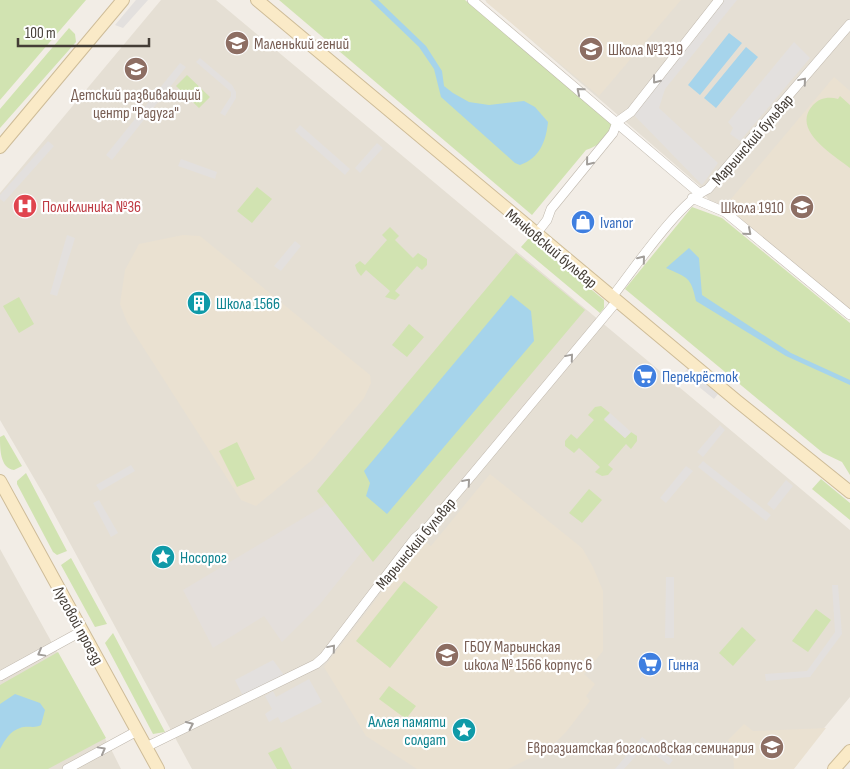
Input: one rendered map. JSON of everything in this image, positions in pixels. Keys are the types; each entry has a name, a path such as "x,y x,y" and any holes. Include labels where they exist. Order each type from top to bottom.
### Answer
{"street":[{"path":"0,147 123,0"},
{"name":"Мячковский бульвар","path":"257,0 737,401 850,492"},
{"path":"472,0 617,122 696,196 725,212 850,315"},
{"path":"536,234 547,220 551,209 613,133 617,122 631,112 719,0"},
{"name":"Марьинский бульвар","path":"146,747 316,664 324,657 415,538 429,526 472,475 696,196 708,189 850,24"},
{"name":"Луговой проезд","path":"0,481 158,769"},
{"path":"0,676 82,630"},
{"path":"67,769 137,731"},
{"path":"834,769 850,751"}],"shaded area":[{"path":"136,0 148,0 123,28 115,25"},
{"path":"161,0 216,0 850,530 850,697 790,769 192,769 45,497 0,420 0,193"},
{"path":"485,0 850,0 850,319 708,199 701,187"},
{"name":"Школа №1319","path":"487,0 681,0 599,96 486,2"},
{"path":"723,0 737,0 665,89 659,108 718,163 702,185 631,112"},
{"path":"794,42 810,58 740,141 730,134 733,128 728,122"},
{"path":"200,58 232,85 236,92 236,98 225,116 220,113 231,96 231,92 196,62"},
{"path":"180,63 186,67 112,160 106,155"},
{"path":"834,77 850,91 850,312 725,206"},
{"path":"300,125 350,169 345,175 295,131"},
{"path":"48,141 54,146 4,202 0,199 0,195"},
{"path":"377,143 383,148 360,173 355,168"},
{"path":"181,159 217,172 215,179 178,166"},
{"path":"67,235 75,238 57,296 50,294"},
{"path":"183,235 200,236 370,375 371,383 364,398 312,460 256,506 241,500 127,322 120,304 125,270 139,244"},
{"path":"295,241 301,246 281,271 274,266"},
{"path":"688,368 718,394 714,399 683,374"},
{"path":"610,413 631,432 625,438 604,419"},
{"path":"720,425 725,430 703,457 697,452"},
{"path":"703,461 771,515 766,521 698,467"},
{"path":"131,465 135,471 100,491 96,485"},
{"path":"686,466 693,471 666,503 660,498"},
{"name":"ГБОУ Марьинская школа № 1566 корпус 6","path":"490,474 582,548 593,567 603,591 603,651 584,674 595,684 586,696 590,701 566,732 550,748 508,769 417,769 366,736 324,667 384,589 425,542 431,546"},
{"path":"786,480 793,486 774,510 767,504"},
{"path":"99,500 118,533 111,537 93,503"},
{"path":"330,502 364,549 320,604 282,642 264,616 213,648 183,590"},
{"path":"0,549 113,753 121,769 0,769"},
{"path":"666,577 674,577 674,638 665,638"},
{"path":"832,585 838,585 842,634 810,677 766,681 765,674 807,671 835,632"},
{"path":"273,660 284,675 243,696 235,680"},
{"path":"309,679 322,702 281,723 278,717 269,722 265,714 272,709 265,696 273,691 276,697"},
{"name":"Евроазиатская богословская семинария","path":"744,724 753,731 826,728 794,769 734,769 733,750 728,740"},
{"path":"642,737 673,760 669,765 644,747 624,769 615,769"}],"green space":[{"path":"0,0 86,0 0,100"},
{"path":"279,0 465,0 612,123 611,128 603,140 586,150 532,215"},
{"path":"69,28 75,34 76,42 0,128 0,109"},
{"path":"187,75 210,97 199,108 176,86"},
{"path":"840,96 850,105 850,168 817,141 807,124 807,114 815,103 824,98 838,99"},
{"path":"257,187 272,199 252,223 237,211"},
{"path":"692,207 722,218 850,323 850,475 842,462 823,453 625,289"},
{"path":"390,227 399,236 395,240 413,258 418,253 427,259 427,265 422,270 417,266 395,291 400,295 395,300 385,297 390,291 366,270 361,276 355,265 360,261 365,265 387,240 382,235"},
{"path":"529,238 604,300 604,308 600,313 521,247"},
{"path":"516,253 585,310 373,562 317,491"},
{"path":"19,297 34,324 19,333 3,306"},
{"path":"409,324 424,337 407,357 392,345"},
{"path":"601,406 610,413 604,420 625,438 631,432 637,436 637,441 631,449 626,444 608,465 613,469 608,475 602,476 595,472 600,467 579,448 574,453 565,446 565,441 571,434 577,439 594,420 588,415 595,407"},
{"path":"4,435 22,466 14,470 3,462 0,437"},
{"path":"237,442 255,479 237,487 219,451"},
{"path":"26,473 67,551 57,555 53,552 17,484 17,481"},
{"path":"821,479 850,503 850,520 812,489"},
{"path":"589,489 602,500 582,523 569,513"},
{"path":"71,558 107,624 95,627 61,565"},
{"path":"404,581 438,607 390,668 356,641"},
{"path":"816,609 831,620 808,652 792,641"},
{"path":"742,627 756,640 733,666 719,653"},
{"path":"113,633 165,732 153,734 105,643"},
{"path":"58,652 106,738 48,769 0,769 0,685"},
{"path":"389,686 416,706 406,719 379,699"},
{"path":"281,747 292,769 277,769 268,753"}],"water":[{"path":"370,0 378,0 426,46 442,71 444,86 453,93 469,102 489,105 524,101 535,107 548,122 544,142 533,158 520,165 515,163 441,97 434,69 419,47"},
{"path":"729,33 742,43 700,95 688,85"},
{"path":"746,47 758,57 716,108 704,98"},
{"path":"689,248 699,258 702,295 791,353 850,380 850,385 786,356 696,301 692,287 687,279 666,268"},
{"path":"511,295 531,311 534,341 387,514 366,496 370,483 364,471"},
{"path":"15,694 40,703 45,710 41,725 16,729 8,736 0,749 0,704"}],"place":[{"name":"Маленький гений","path":"237,43"},
{"name":"Школа №1319","path":"591,49"},
{"name":"Детский развивающий центр \"Радуга\"","path":"136,69"},
{"name":"Поликлиника №36","path":"25,206"},
{"name":"Школа 1910","path":"802,207"},
{"name":"Ivanor","path":"583,222"},
{"name":"Школа 1566","path":"199,303"},
{"name":"Перекрёсток","path":"645,376"},
{"name":"Носорог","path":"163,557"},
{"name":"ГБОУ Марьинская школа № 1566 корпус 6","path":"447,655"},
{"name":"Гинна","path":"650,664"},
{"name":"Аллея памяти солдат","path":"464,730"},
{"name":"Евроазиатская богословская семинария","path":"772,747"}]}
